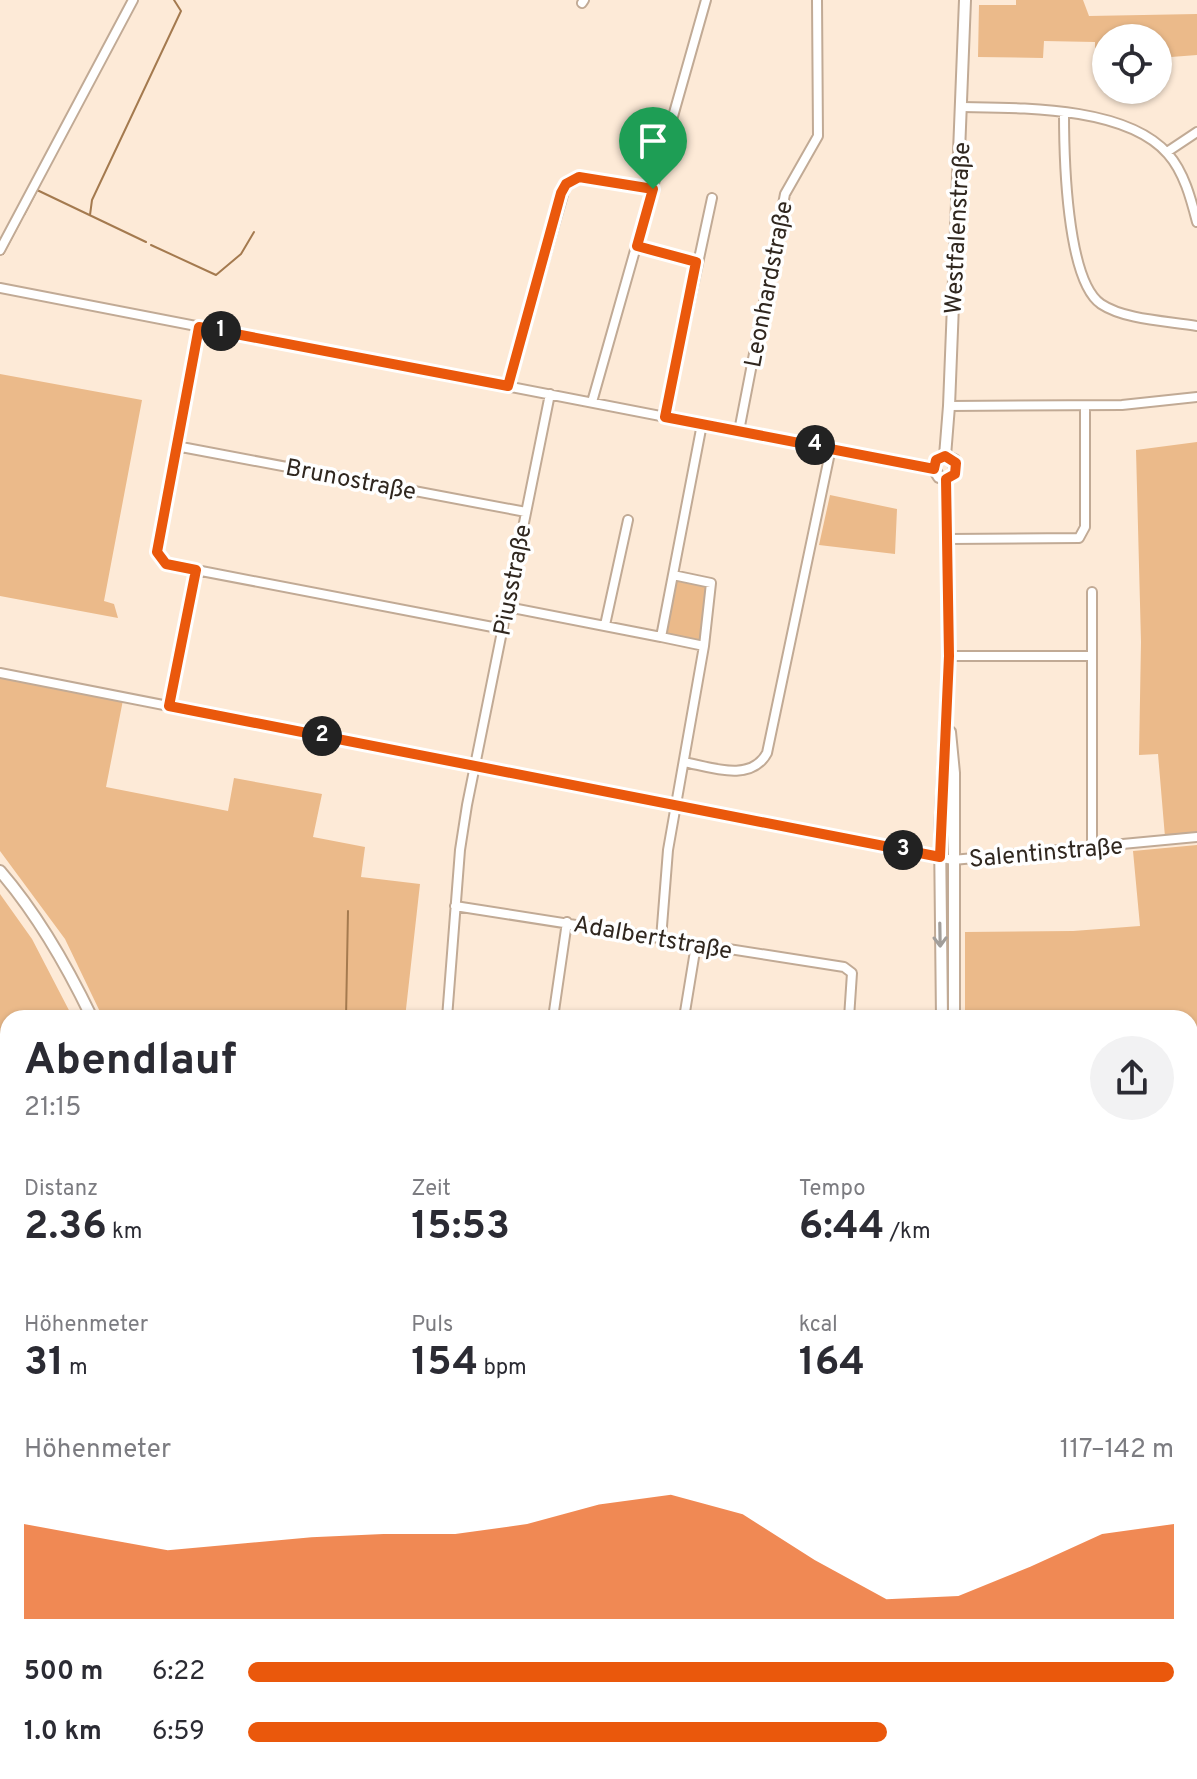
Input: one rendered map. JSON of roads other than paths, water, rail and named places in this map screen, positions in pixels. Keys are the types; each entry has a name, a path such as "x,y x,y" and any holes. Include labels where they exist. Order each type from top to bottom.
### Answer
{"main road":[{"name":"Westfalenstraße","path":"954,1010 954,773 948,714 946,479 955,474 957,467 952,458 945,456 965,0"},
{"path":"945,456 936,460 934,469 939,477 946,479"},
{"name":"Westfalenstraße","path":"942,1010 942,753 948,714"},
{"path":"0,871 22,896 72,976 88,1010"}],"street":[{"path":"0,250 133,0"},
{"path":"592,402 706,0"},
{"name":"Leonhardstraße","path":"739,431 785,194 818,136 817,0"},
{"path":"962,107 1064,113 1125,127 1167,152 1189,194 1197,221"},
{"path":"1064,113 1069,208 1081,272 1090,293 1111,309 1197,326"},
{"path":"1167,152 1197,132"},
{"path":"508,386 566,184 579,177 653,189"},
{"path":"665,417 712,198"},
{"path":"637,246 696,262"},
{"path":"0,288 934,469"},
{"path":"199,327 157,557 166,564 503,629"},
{"name":"Piusstraße","path":"448,1010 460,850 550,394"},
{"path":"949,406 1085,406 1197,397"},
{"path":"948,539 1079,538 1085,527 1085,406"},
{"path":"661,637 702,424"},
{"name":"Brunostraße","path":"176,446 526,512"},
{"path":"684,762 724,770 748,770 767,753 831,448"},
{"path":"605,625 628,520"},
{"path":"169,706 196,570"},
{"path":"661,939 668,850 704,646 711,583 673,575"},
{"path":"1092,592 1092,848"},
{"path":"507,607 704,646"},
{"path":"949,656 1092,656"},
{"name":"Salentinstraße","path":"0,673 953,860 1197,837"},
{"name":"Adalbertstraße","path":"455,906 851,969 849,1010"},
{"path":"554,1010 567,922"},
{"path":"685,1010 696,945"}],"waterway":[{"path":"90,215 92,200 181,11 174,0"},
{"path":"24,215 37,190 146,242"},
{"path":"3,254 20,222"},
{"path":"151,245 216,275 241,254 254,232"},
{"path":"346,1010 348,911"}]}
